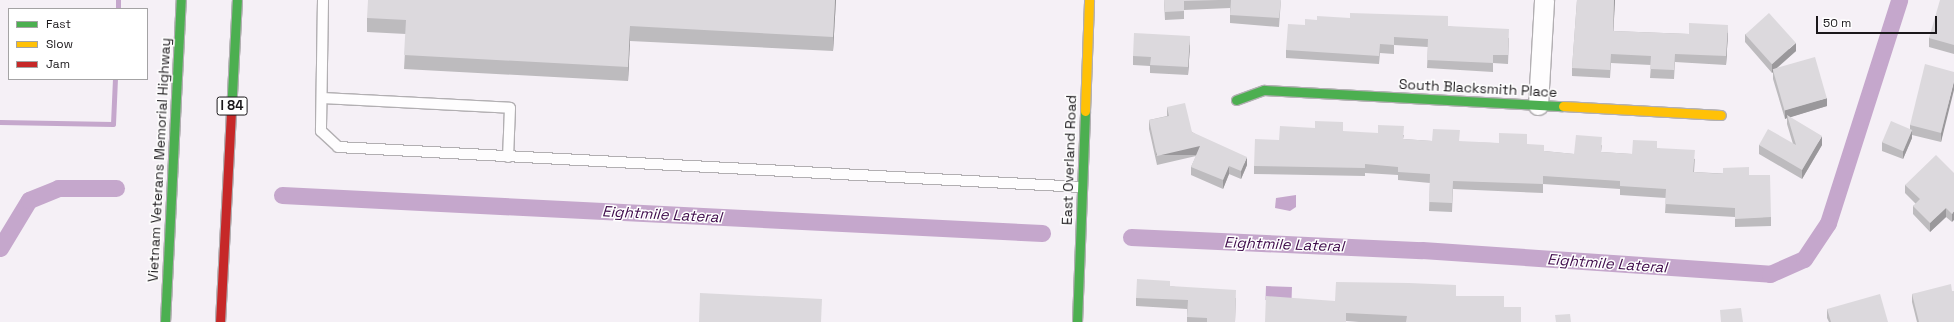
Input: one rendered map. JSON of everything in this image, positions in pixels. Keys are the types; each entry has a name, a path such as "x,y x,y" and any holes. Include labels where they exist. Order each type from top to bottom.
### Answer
{"main road":[{"name":"Vietnam Veterans Memorial Highway","path":"165,322 181,0"},
{"name":"I 84","path":"220,322 237,0"},
{"name":"East Overland Road","path":"1077,322 1089,0"},
{"name":"South Blacksmith Place","path":"1236,100 1264,90 1721,115"},
{"path":"158,322 170,208"},
{"path":"226,211 228,322"}],"street":[{"path":"1538,105 1544,0"}],"lane":[{"path":"323,0 322,131 338,147 1082,187"},
{"path":"322,98 510,108 508,157"}],"shaded area":[{"path":"1296,195 1296,207 1290,211 1275,208 1276,198"},
{"path":"1266,286 1292,287 1291,301 1266,300"}],"building":[{"path":"368,0 835,0 833,37 630,26 628,67 404,55 406,20 367,18"},
{"path":"1164,0 1219,0 1184,1 1184,11 1165,12"},
{"path":"1231,0 1281,0 1279,18 1230,15"},
{"path":"1577,0 1614,0 1613,31 1689,34 1689,23 1728,25 1726,56 1675,54 1674,70 1650,69 1651,56 1611,54 1610,70 1572,68"},
{"path":"1940,0 1954,0 1954,45 1929,38"},
{"path":"1350,13 1448,16 1448,26 1509,29 1508,55 1493,55 1493,63 1427,60 1428,39 1394,37 1394,45 1380,44 1379,56 1286,50 1288,24 1305,25 1305,19 1317,20 1317,16 1350,18"},
{"path":"1769,13 1796,43 1772,64 1745,34"},
{"path":"1134,33 1190,36 1188,67 1150,65 1151,57 1133,56"},
{"path":"1815,57 1827,98 1785,110 1773,69"},
{"path":"1925,64 1954,72 1954,81 1941,133 1910,125"},
{"path":"1185,103 1192,132 1247,157 1241,171 1229,166 1223,180 1191,167 1200,146 1157,156 1149,120 1169,116 1167,107"},
{"path":"1787,115 1822,136 1802,170 1759,145 1768,129 1796,145"},
{"path":"1315,121 1343,122 1343,131 1378,133 1378,125 1404,126 1403,139 1432,141 1433,129 1460,130 1459,141 1499,143 1499,133 1527,134 1527,144 1544,145 1544,151 1574,154 1576,135 1602,137 1601,152 1632,154 1633,140 1657,141 1657,148 1695,150 1693,172 1723,174 1723,168 1749,167 1749,175 1770,175 1771,217 1735,219 1735,208 1665,204 1666,189 1620,186 1620,181 1543,176 1543,184 1453,181 1452,203 1429,202 1430,174 1398,172 1398,167 1365,164 1365,168 1254,166 1255,139 1279,140 1280,126 1315,128"},
{"path":"1891,121 1912,130 1903,151 1882,142"},
{"path":"1936,155 1954,173 1954,211 1952,214 1946,208 1930,223 1913,206 1920,199 1905,185"},
{"path":"1137,279 1170,281 1170,286 1236,290 1235,322 1207,322 1207,318 1187,317 1188,300 1136,298"},
{"path":"1336,282 1456,285 1456,296 1504,296 1504,307 1521,307 1521,322 1406,322 1407,316 1346,313 1346,322 1265,322 1266,296 1335,301"},
{"path":"1951,284 1952,291 1954,291 1954,322 1919,322 1912,294"},
{"path":"700,293 822,299 821,322 699,322"},
{"path":"1880,294 1888,322 1831,322 1827,309"},
{"path":"1741,308 1743,322 1721,322 1720,310"},
{"path":"1570,314 1571,322 1556,322 1555,315"}],"waterway":[{"path":"118,0 118,8"},
{"name":"Eightmile Lateral","path":"1131,237 1422,250 1770,274 1804,259 1828,223 1899,0"},
{"path":"0,122 113,124 115,80"},
{"name":"Eightmile Lateral","path":"0,248 29,200 58,188 116,188"},
{"name":"Eightmile Lateral","path":"282,195 1042,233"}],"traffic: fast":[{"path":"165,322 181,0"},
{"path":"231,113 237,0"},
{"path":"1236,100 1264,90 1563,106"},
{"path":"1077,322 1085,111"}],"traffic: slow":[{"path":"1085,111 1089,0"},
{"path":"1563,106 1721,115"}],"traffic: jam":[{"path":"220,322 231,113"}]}
